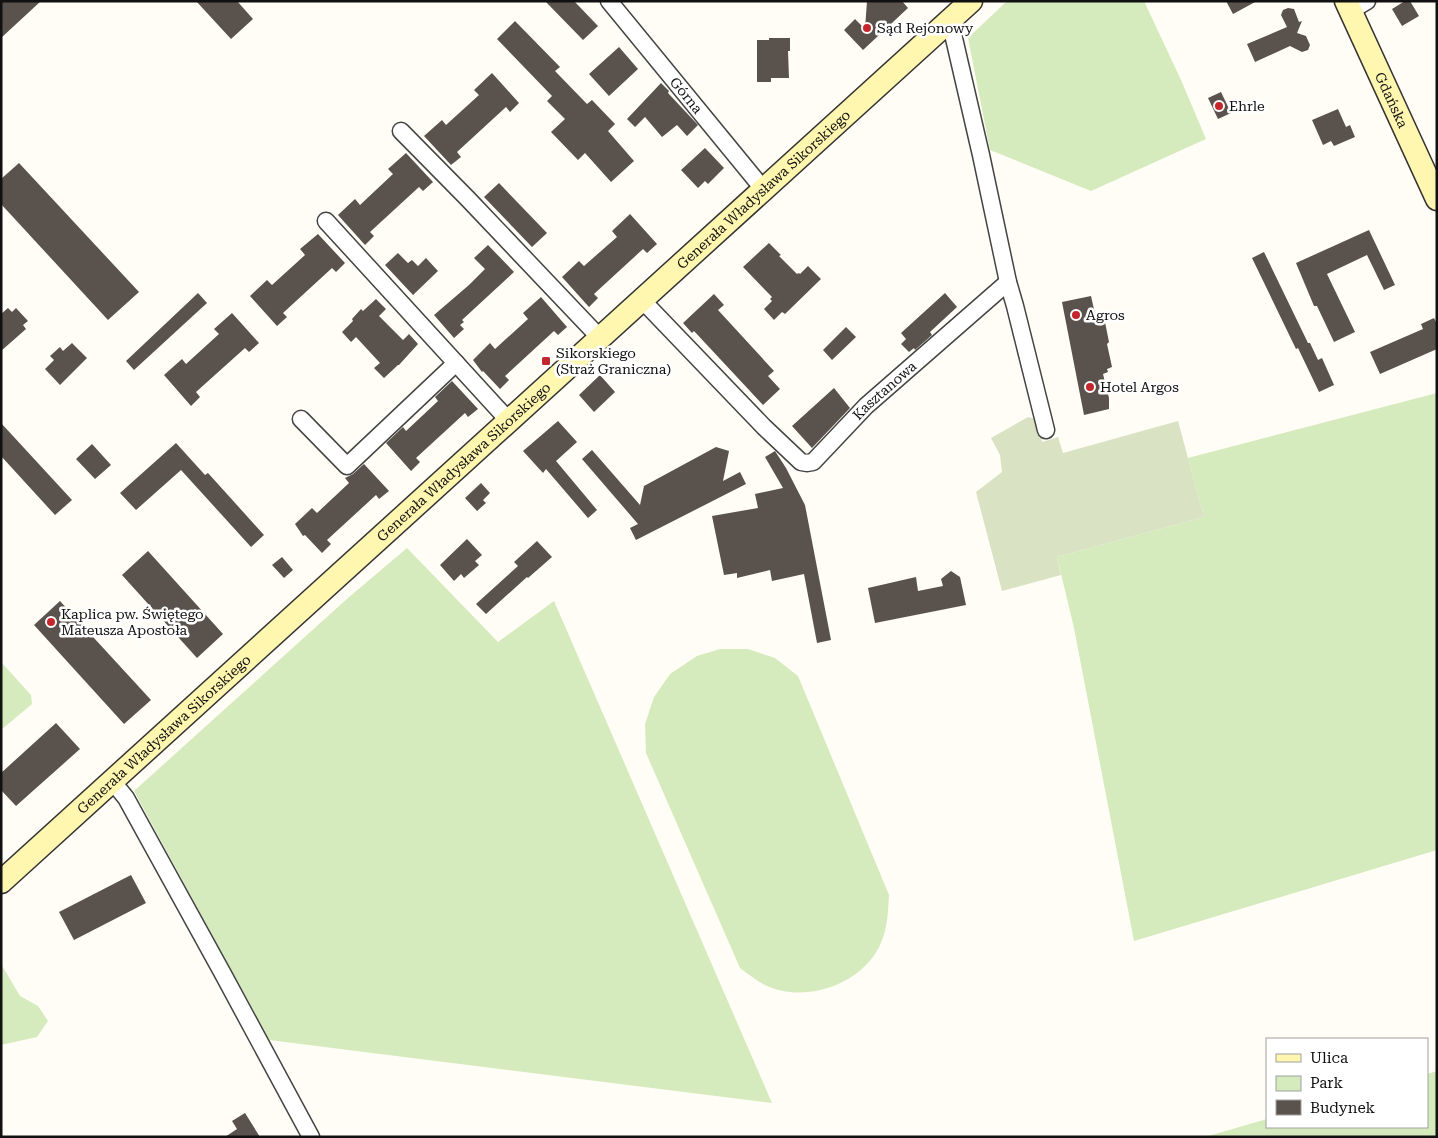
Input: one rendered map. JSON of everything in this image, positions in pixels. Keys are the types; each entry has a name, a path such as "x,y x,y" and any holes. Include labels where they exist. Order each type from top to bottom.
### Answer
{"main road":[{"name":"Generała Władysława Sikorskiego","path":"1,882 510,422 971,1"},
{"name":"Gdańska","path":"1354,4 1437,199"}],"street":[{"name":"Górna","path":"609,1 764,190"},
{"path":"950,20 1008,282 1046,430"},
{"path":"402,131 601,339"},
{"path":"326,221 510,422"},
{"name":"Kasztanowa","path":"643,301 764,427 801,462 807,463 813,462 866,406 1008,282"},
{"path":"302,419 347,466 456,363"},
{"path":"113,782 126,798 224,974 310,1137"}],"green space":[{"path":"1007,1 1144,1 1206,139 1091,191 990,150 968,38"},
{"path":"1437,393 1437,850 1134,941 1074,628 1057,557 1204,517 1188,458"},
{"path":"1028,417 1040,420 1042,442 1058,437 1063,453 1178,421 1204,517 1057,557 1061,575 1002,591 976,492 1002,472 1000,455 991,438"},
{"path":"407,548 498,642 554,601 772,1103 269,1040 134,791 348,598"},
{"path":"720,649 748,649 775,658 798,676 889,895 884,933 875,954 854,975 826,989 810,992 779,990 765,985 740,968 646,753 645,724 654,697 670,674 697,656"},
{"path":"1,662 31,695 32,704 1,730"},
{"path":"1,964 20,996 38,1006 48,1021 37,1037 1,1045"},
{"path":"1437,1071 1437,1137 1205,1137 1266,1119 1266,1128 1428,1128 1428,1074"}],"building":[{"path":"1,1 41,1 1,38"},
{"path":"196,1 237,1 253,19 231,39"},
{"path":"545,1 574,1 598,26 583,40"},
{"name":"Sąd Rejonowy","path":"867,1 902,1 908,8 863,50 844,30 855,19 865,29"},
{"path":"1226,1 1257,1 1233,14"},
{"path":"1405,1 1410,1 1419,16 1402,26 1392,9"},
{"path":"1288,8 1294,9 1299,22 1302,21 1297,33 1306,36 1310,45 1308,50 1302,52 1290,46 1255,62 1247,44 1287,27 1281,15 1283,10"},
{"path":"515,21 560,67 555,71 587,104 592,100 615,124 608,131 634,161 611,182 585,153 578,160 551,132 565,119 547,101 552,96 497,39"},
{"path":"769,38 790,38 790,51 788,51 789,78 771,78 771,82 757,82 757,40 769,40"},
{"path":"619,47 638,69 609,96 589,74"},
{"path":"492,73 519,103 510,112 506,107 457,152 461,157 451,165 424,136 442,120 446,125 479,95 474,90"},
{"path":"661,83 698,125 687,136 677,125 662,137 645,117 635,127 627,119"},
{"name":"Ehrle","path":"1221,92 1231,113 1218,119 1208,98"},
{"path":"1338,109 1346,127 1350,125 1355,137 1334,146 1331,141 1323,145 1312,120"},
{"path":"705,148 724,168 708,184 705,181 698,188 681,170"},
{"path":"406,153 433,182 423,191 419,187 370,232 374,236 365,245 338,215 355,199 360,205 393,174 388,169"},
{"path":"19,163 139,292 108,320 1,204 1,179"},
{"path":"499,183 547,233 532,247 484,197"},
{"path":"630,214 657,244 647,253 643,249 594,294 598,298 589,307 562,277 579,261 584,266 617,237 612,231"},
{"path":"1369,230 1395,285 1384,290 1367,255 1327,274 1355,332 1334,342 1317,306 1314,306 1296,263"},
{"path":"318,234 345,263 336,272 332,268 283,313 287,317 277,326 250,296 267,280 272,285 305,255 300,249"},
{"path":"769,243 797,274 800,274 808,266 821,279 785,314 782,312 774,320 764,309 772,301 770,299 772,297 743,267"},
{"path":"488,245 514,272 462,320 464,322 460,325 464,329 454,338 434,315 485,269 474,258"},
{"path":"1264,252 1308,343 1310,343 1318,360 1322,358 1334,385 1319,392 1252,258"},
{"path":"398,253 408,263 412,260 418,266 426,258 438,271 413,295 385,265"},
{"path":"198,293 207,303 134,370 126,361"},
{"path":"945,293 957,307 930,332 932,335 915,350 914,348 909,352 901,344 906,339 901,333"},
{"path":"714,294 724,305 718,310 774,371 768,376 780,389 763,405 694,331 692,333 683,323"},
{"path":"1091,296 1097,323 1105,322 1112,367 1103,374 1109,398 1109,409 1084,415 1062,302"},
{"path":"541,297 567,327 558,335 554,331 505,376 509,380 500,389 482,372 473,360 490,343 495,349 528,319 523,313"},
{"path":"376,299 386,309 379,316 403,340 409,334 418,344 384,378 374,368 380,363 356,337 351,342 342,332 361,309 363,311"},
{"path":"8,308 12,312 16,308 28,321 23,325 26,329 1,351 1,314"},
{"path":"232,313 259,343 249,352 245,348 196,392 200,397 191,406 164,375 182,359 186,364 219,334 214,329"},
{"path":"1434,318 1437,324 1437,349 1380,374 1370,352 1423,329 1421,324"},
{"path":"846,327 856,337 832,360 823,350"},
{"path":"72,343 87,358 60,385 45,369 54,360 50,356 60,347 63,351"},
{"path":"600,375 615,392 594,412 579,395"},
{"path":"452,381 478,409 468,417 465,413 416,458 420,462 411,471 386,443 403,427 406,431 438,401 435,397"},
{"path":"834,388 850,408 812,448 792,426"},
{"path":"558,421 577,442 556,461 597,510 588,518 546,469 543,473 523,451"},
{"path":"1,423 72,500 55,515 1,456"},
{"path":"176,443 205,475 208,473 264,535 251,547 181,470 136,510 120,493"},
{"path":"92,444 111,465 95,479 76,459"},
{"path":"716,447 729,451 723,481 740,472 746,484 636,540 630,528 638,524 582,459 592,450 640,505 644,486"},
{"path":"775,451 805,505 831,640 817,643 804,574 772,581 770,570 737,578 737,573 724,575 712,516 758,508 755,494 783,488 765,457"},
{"path":"364,464 389,491 379,499 376,495 327,540 331,544 322,553 305,535 303,536 295,524 312,508 317,513 349,483 345,478 353,474"},
{"path":"481,483 490,493 483,500 486,503 477,511 465,498"},
{"path":"467,539 482,555 475,561 479,565 464,578 461,574 454,581 440,565"},
{"path":"537,541 552,557 486,614 476,604 518,566 514,562"},
{"path":"148,551 223,634 197,658 122,575"},
{"path":"282,557 293,570 284,578 272,565"},
{"path":"951,571 960,577 966,605 875,623 868,588 916,577 918,591 943,586 941,579"},
{"path":"60,601 151,700 124,724 34,625"},
{"path":"56,723 80,749 16,806 1,790 1,773"},
{"path":"131,875 146,903 74,940 59,912"},
{"path":"245,1113 260,1137 225,1137 237,1129 232,1121"}],"place":[{"name":"Sąd Rejonowy","path":"867,28"},
{"name":"Ehrle","path":"1219,106"},
{"name":"Agros","path":"1076,315"},
{"name":"Sikorskiego (Straż Graniczna)","path":"546,361"},
{"name":"Hotel Argos","path":"1090,387"},
{"name":"Kaplica pw. Świętego Mateusza Apostoła","path":"51,622"}]}
